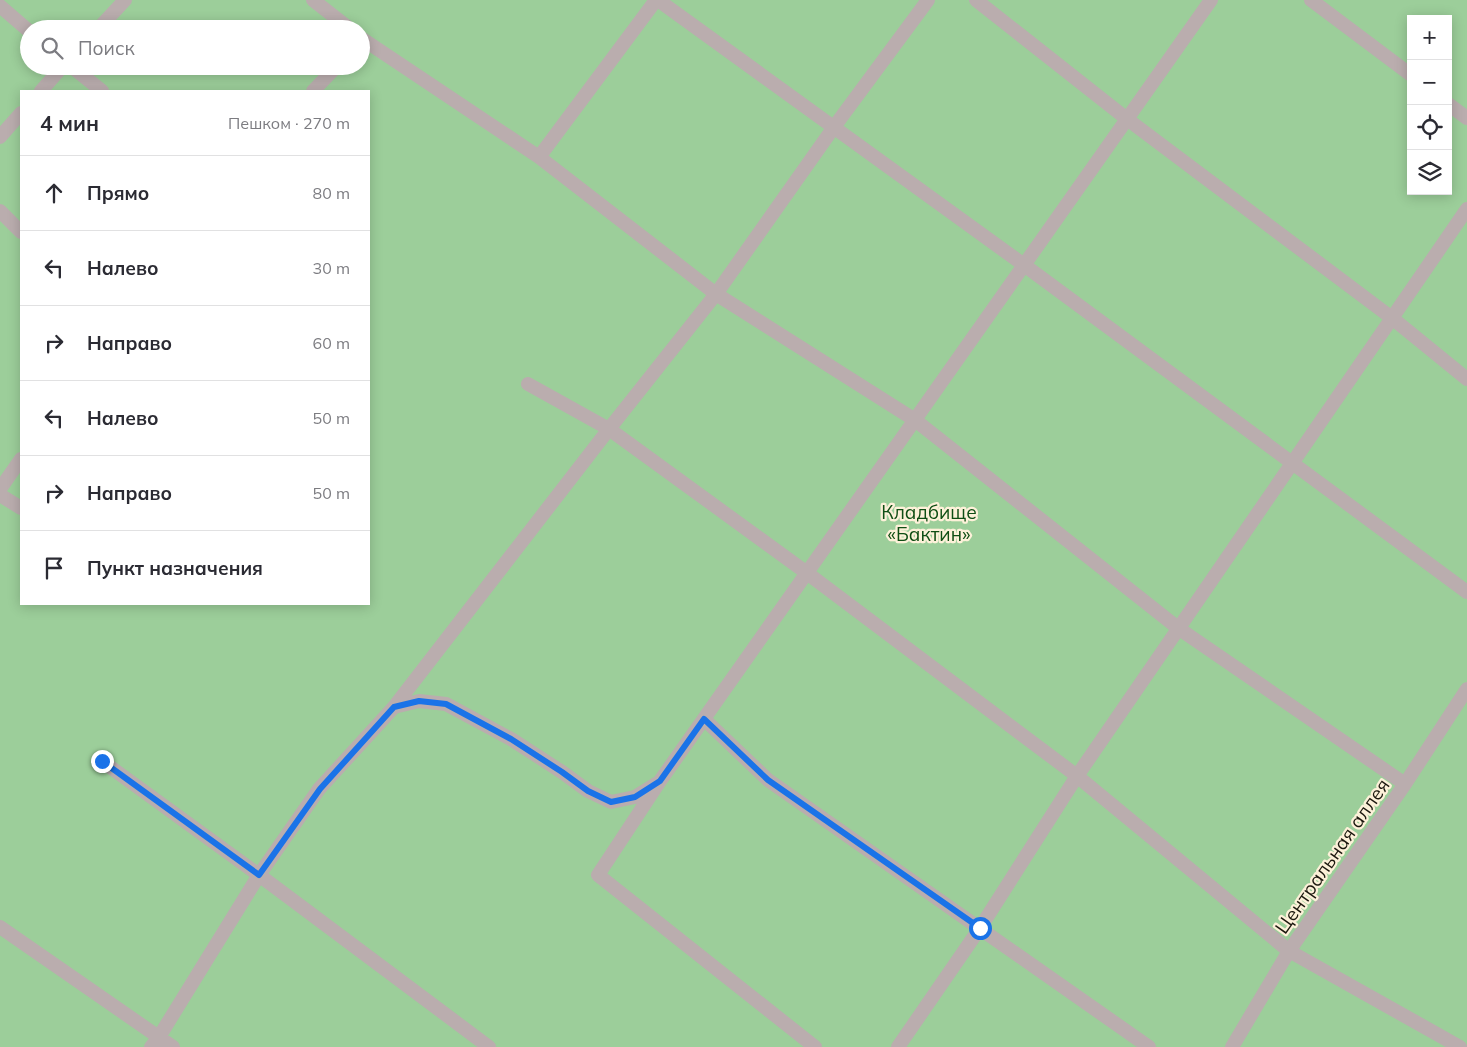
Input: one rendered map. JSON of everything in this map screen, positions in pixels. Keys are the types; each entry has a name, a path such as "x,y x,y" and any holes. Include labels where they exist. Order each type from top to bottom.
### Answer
{"lane":[{"path":"106,20 125,0"},
{"path":"313,0 339,20"},
{"path":"539,157 657,0 1024,265 1467,592"},
{"path":"155,1042 259,875 320,789 394,707 716,294 834,127 928,0"},
{"path":"976,0 1127,119 1392,318 1467,379"},
{"path":"815,1047 598,875 660,781 1211,0"},
{"path":"1311,0 1407,72"},
{"path":"0,6 20,23"},
{"path":"370,44 539,157 716,294 915,420 1178,628 1405,784"},
{"path":"41,90 55,75"},
{"path":"82,75 101,90"},
{"path":"314,90 328,75"},
{"path":"1449,105 1467,118"},
{"path":"0,137 20,114"},
{"path":"898,1047 980,928 1077,776 1467,209"},
{"path":"0,211 20,231"},
{"path":"528,384 609,429 807,573 1077,776 1289,950 1460,1047"},
{"path":"0,489 20,460"},
{"path":"0,495 20,507"},
{"name":"Центральная аллея","path":"1232,1047 1289,950 1405,784 1467,689"},
{"path":"394,707 419,701 446,704 511,739 588,791 611,802 635,797 660,781"},
{"path":"704,719 768,780 1149,1047"},
{"path":"102,761 259,875 489,1047"},
{"path":"0,927 155,1042 173,1047"}],"green space":[{"name":"Кладбище «Бактин»","path":"0,0 1467,0 1467,1047 0,1047"}],"route":[{"path":"102,761 259,875 320,789 394,707 419,701 446,704 511,739 588,791 611,802 635,797 660,781 704,719 768,780 980,928"}]}
